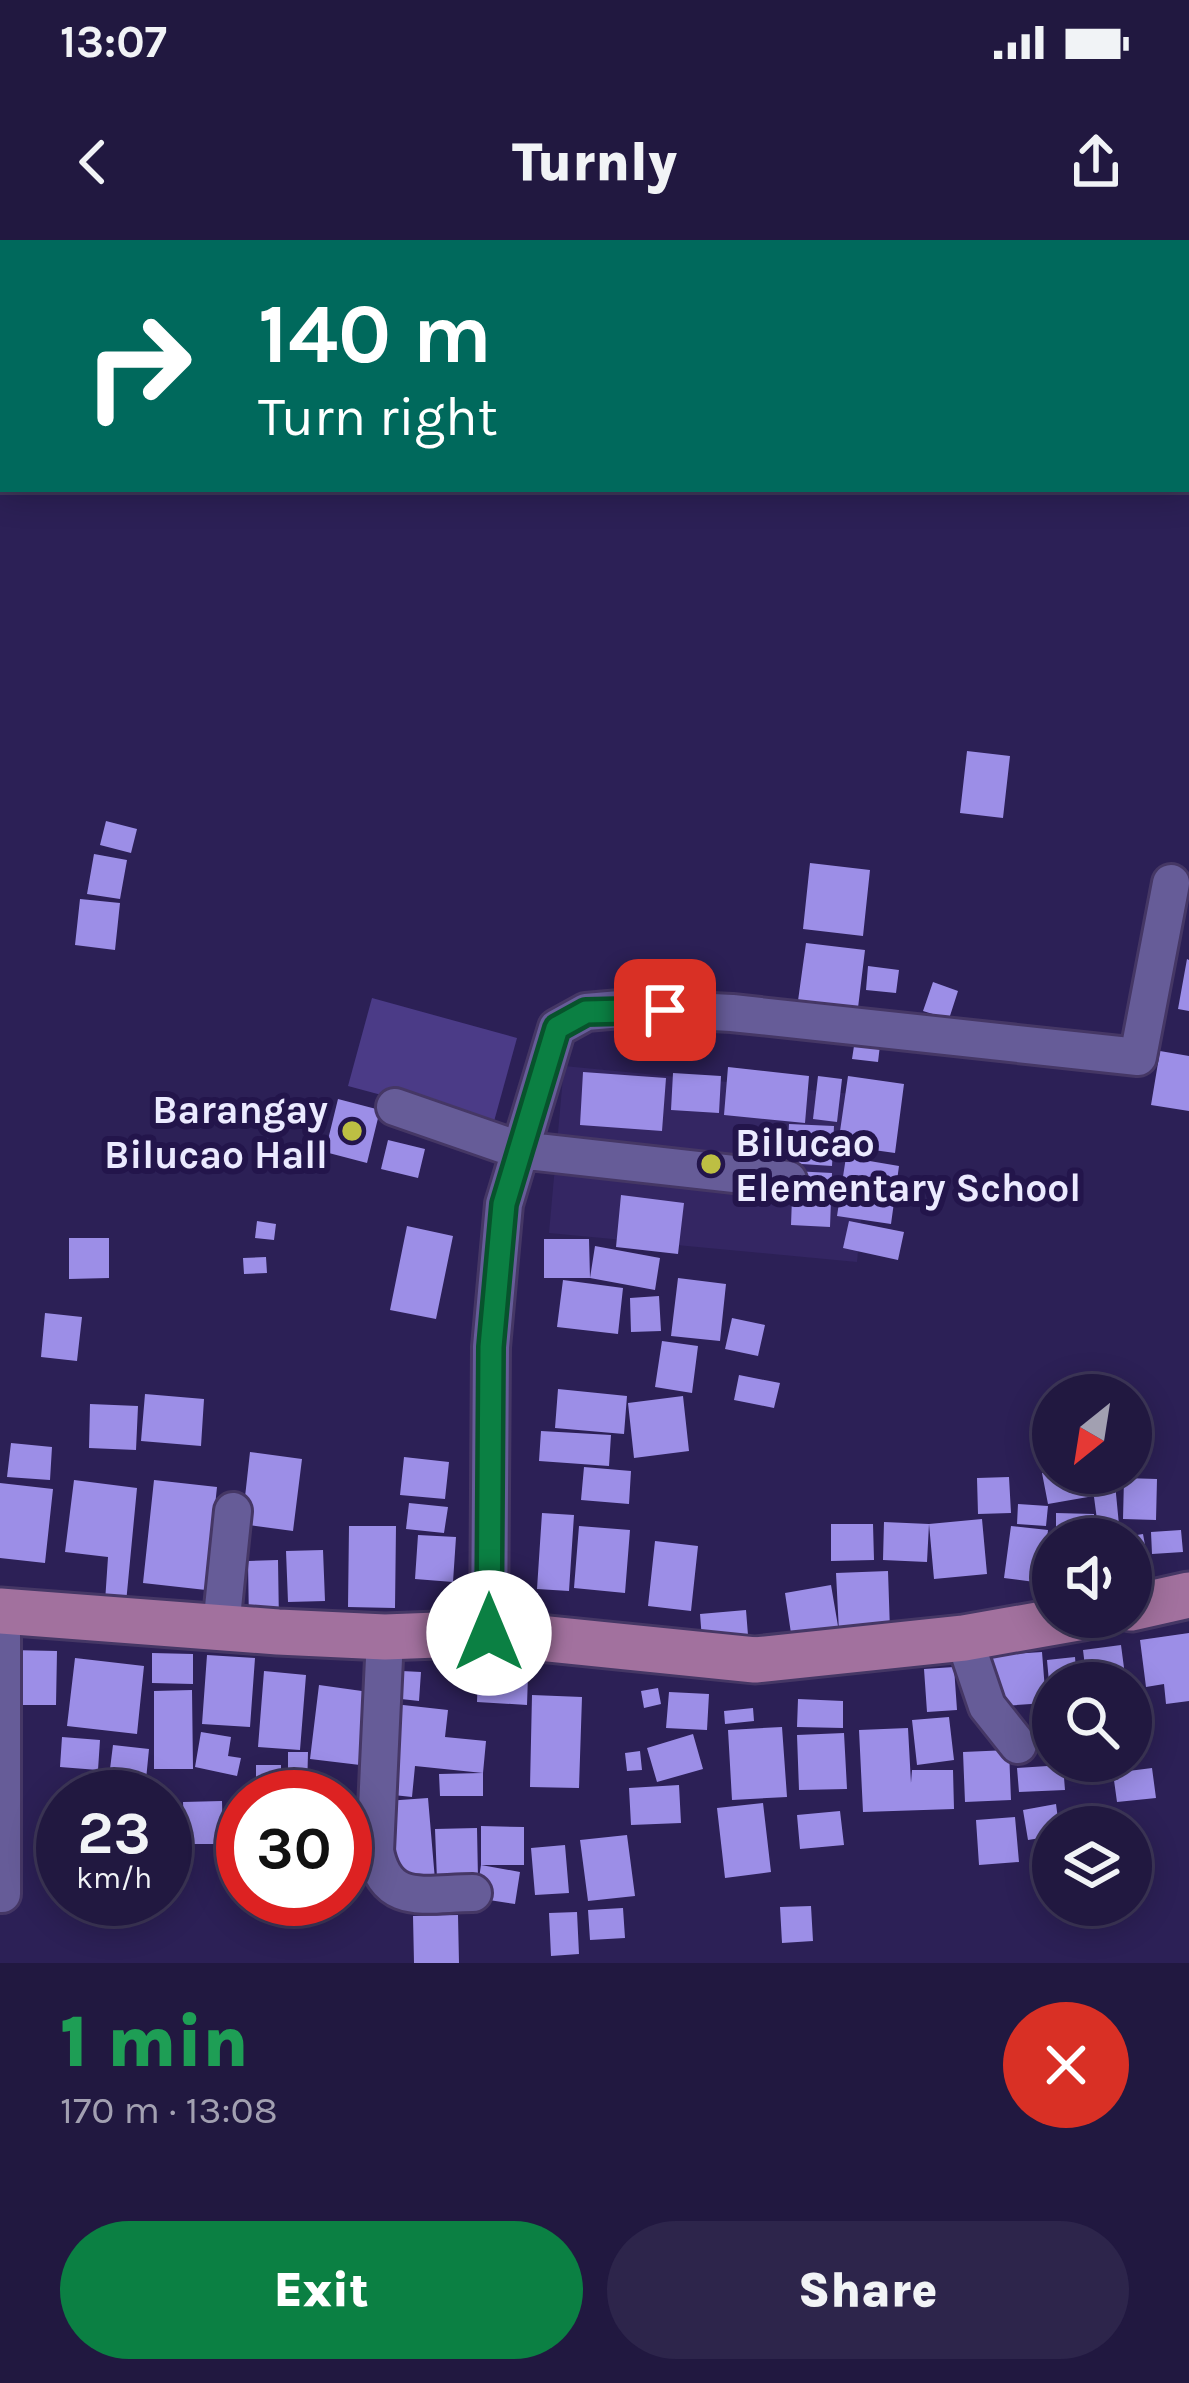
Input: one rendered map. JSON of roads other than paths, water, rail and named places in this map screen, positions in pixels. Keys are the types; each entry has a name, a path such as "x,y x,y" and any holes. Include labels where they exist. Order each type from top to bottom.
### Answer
{"main road":[{"path":"1152,1603 1189,1595"},
{"path":"1,1611 385,1637 489,1633 754,1660 964,1638 1032,1626"}],"street":[{"path":"489,1633 491,1347 504,1204 557,1028 586,1012 632,1008 732,1013 1138,1058 1171,883"},
{"path":"394,1107 519,1150 788,1180"},
{"path":"221,1628 233,1511"},
{"path":"1,1611 2,1894"},
{"path":"385,1637 375,1852 380,1876 388,1886 406,1893 473,1893"},
{"path":"964,1638 987,1706 1018,1745"}],"place":[{"name":"Barangay Bilucao Hall","path":"352,1131"},
{"name":"Bilucao Elementary School","path":"711,1164"}]}
